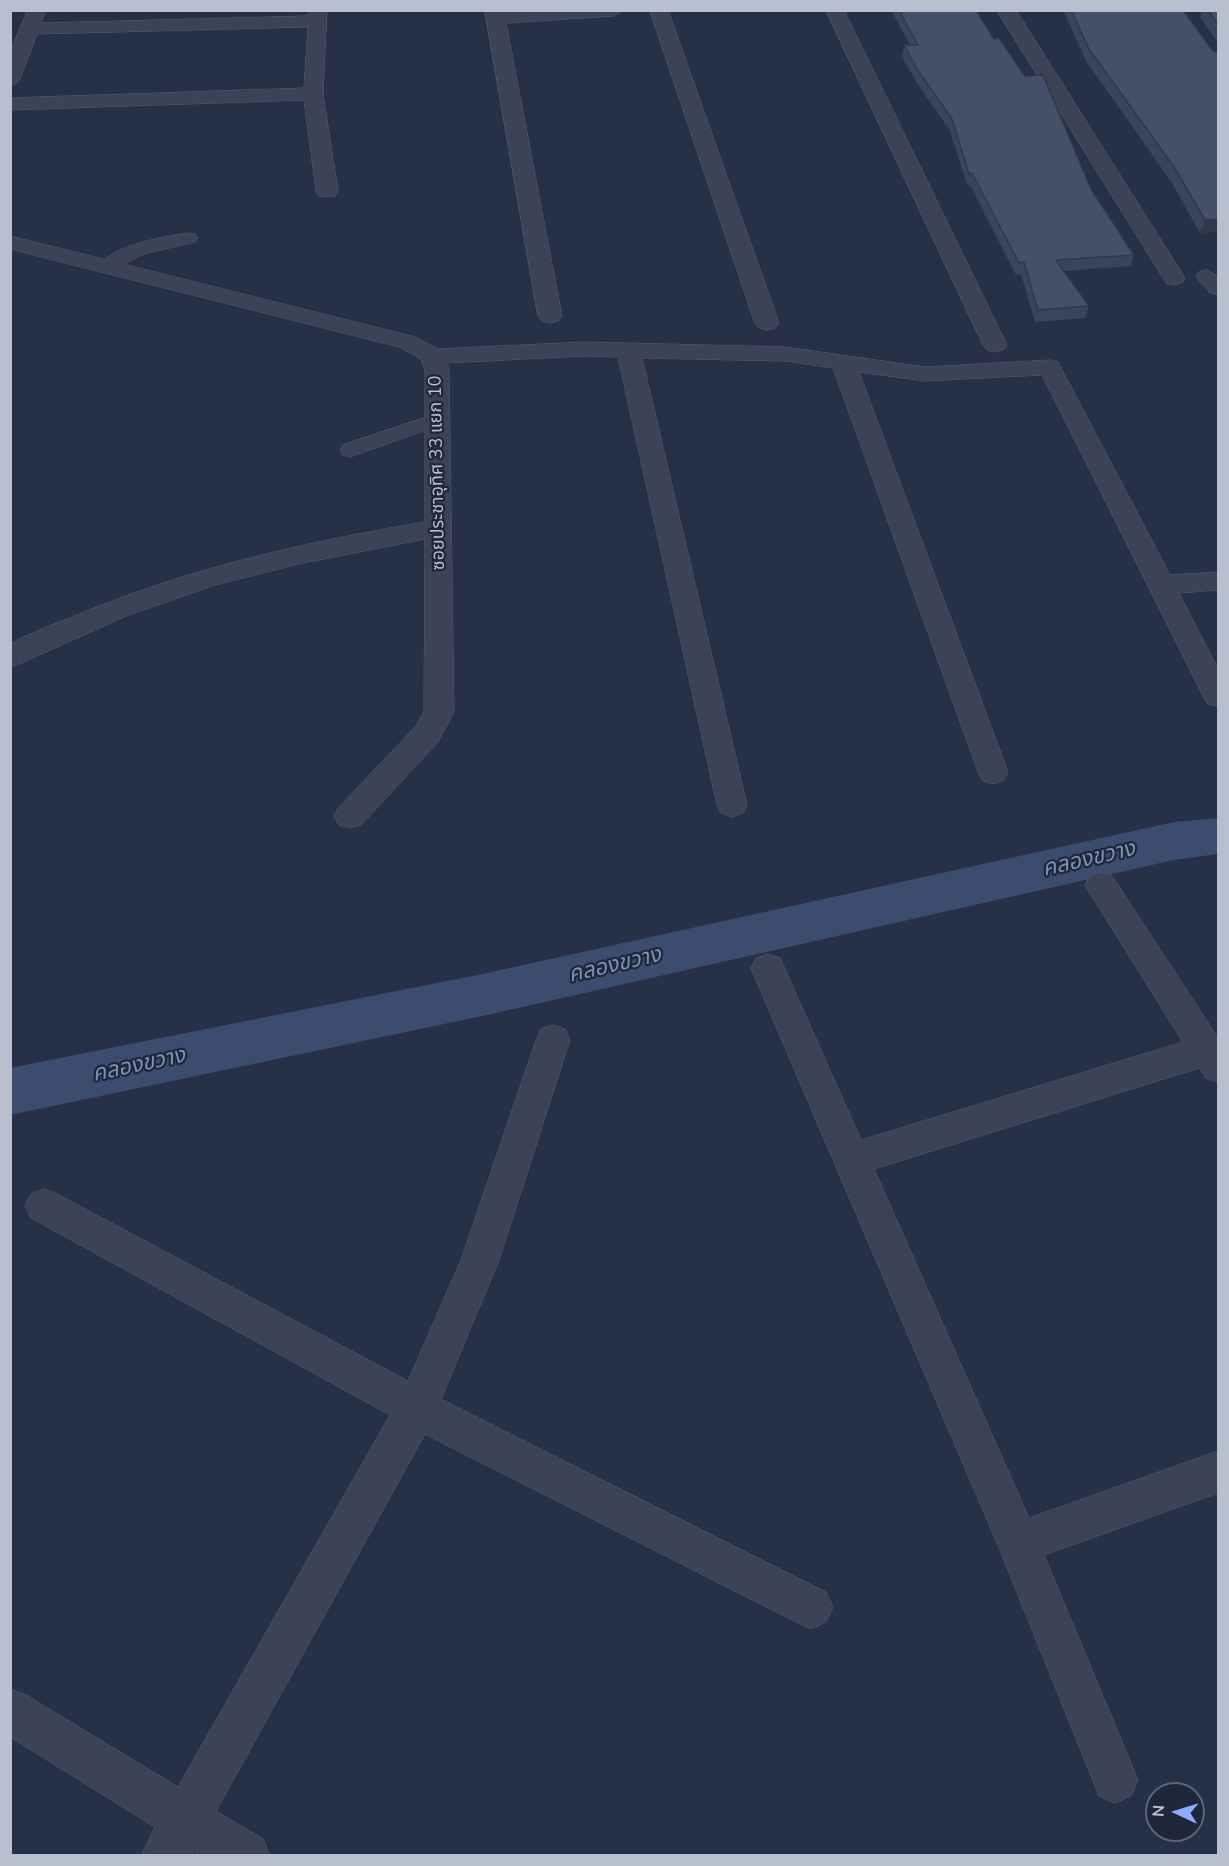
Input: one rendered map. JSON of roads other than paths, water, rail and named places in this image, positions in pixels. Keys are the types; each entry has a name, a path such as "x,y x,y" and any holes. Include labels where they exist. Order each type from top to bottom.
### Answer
{"street":[{"path":"10,79 37,10"},
{"path":"550,316 495,14 614,10"},
{"path":"659,10 767,323"},
{"path":"835,10 995,345"},
{"path":"1006,10 1174,278"},
{"path":"30,29 318,16 313,94 327,191"},
{"path":"10,104 313,94"},
{"name":"ซอยประชาอุทิศ 33 แยก 10","path":"10,242 407,342 425,348 434,356 437,371 441,651 439,712 427,734 351,816"},
{"path":"434,356 584,350 784,354 925,374 1050,367 1162,585 1215,681"},
{"path":"629,351 732,805"},
{"path":"843,362 993,772"},
{"path":"10,658 105,613 234,570 335,546 438,528"},
{"path":"1162,585 1218,581"},
{"path":"852,1159 1213,1059 1101,885"},
{"path":"768,968 1018,1543 1115,1780"},
{"path":"175,1837 417,1408 480,1260 553,1040"},
{"path":"44,1206 417,1408 811,1607"},
{"path":"1018,1543 1218,1472"},
{"path":"10,1711 175,1837 246,1856"}],"lane":[{"path":"107,266 125,253 189,238"},
{"path":"350,450 436,420"}],"waterway":[{"name":"คลองขวาง","path":"10,1092 487,994 1174,841 1218,836"}]}
